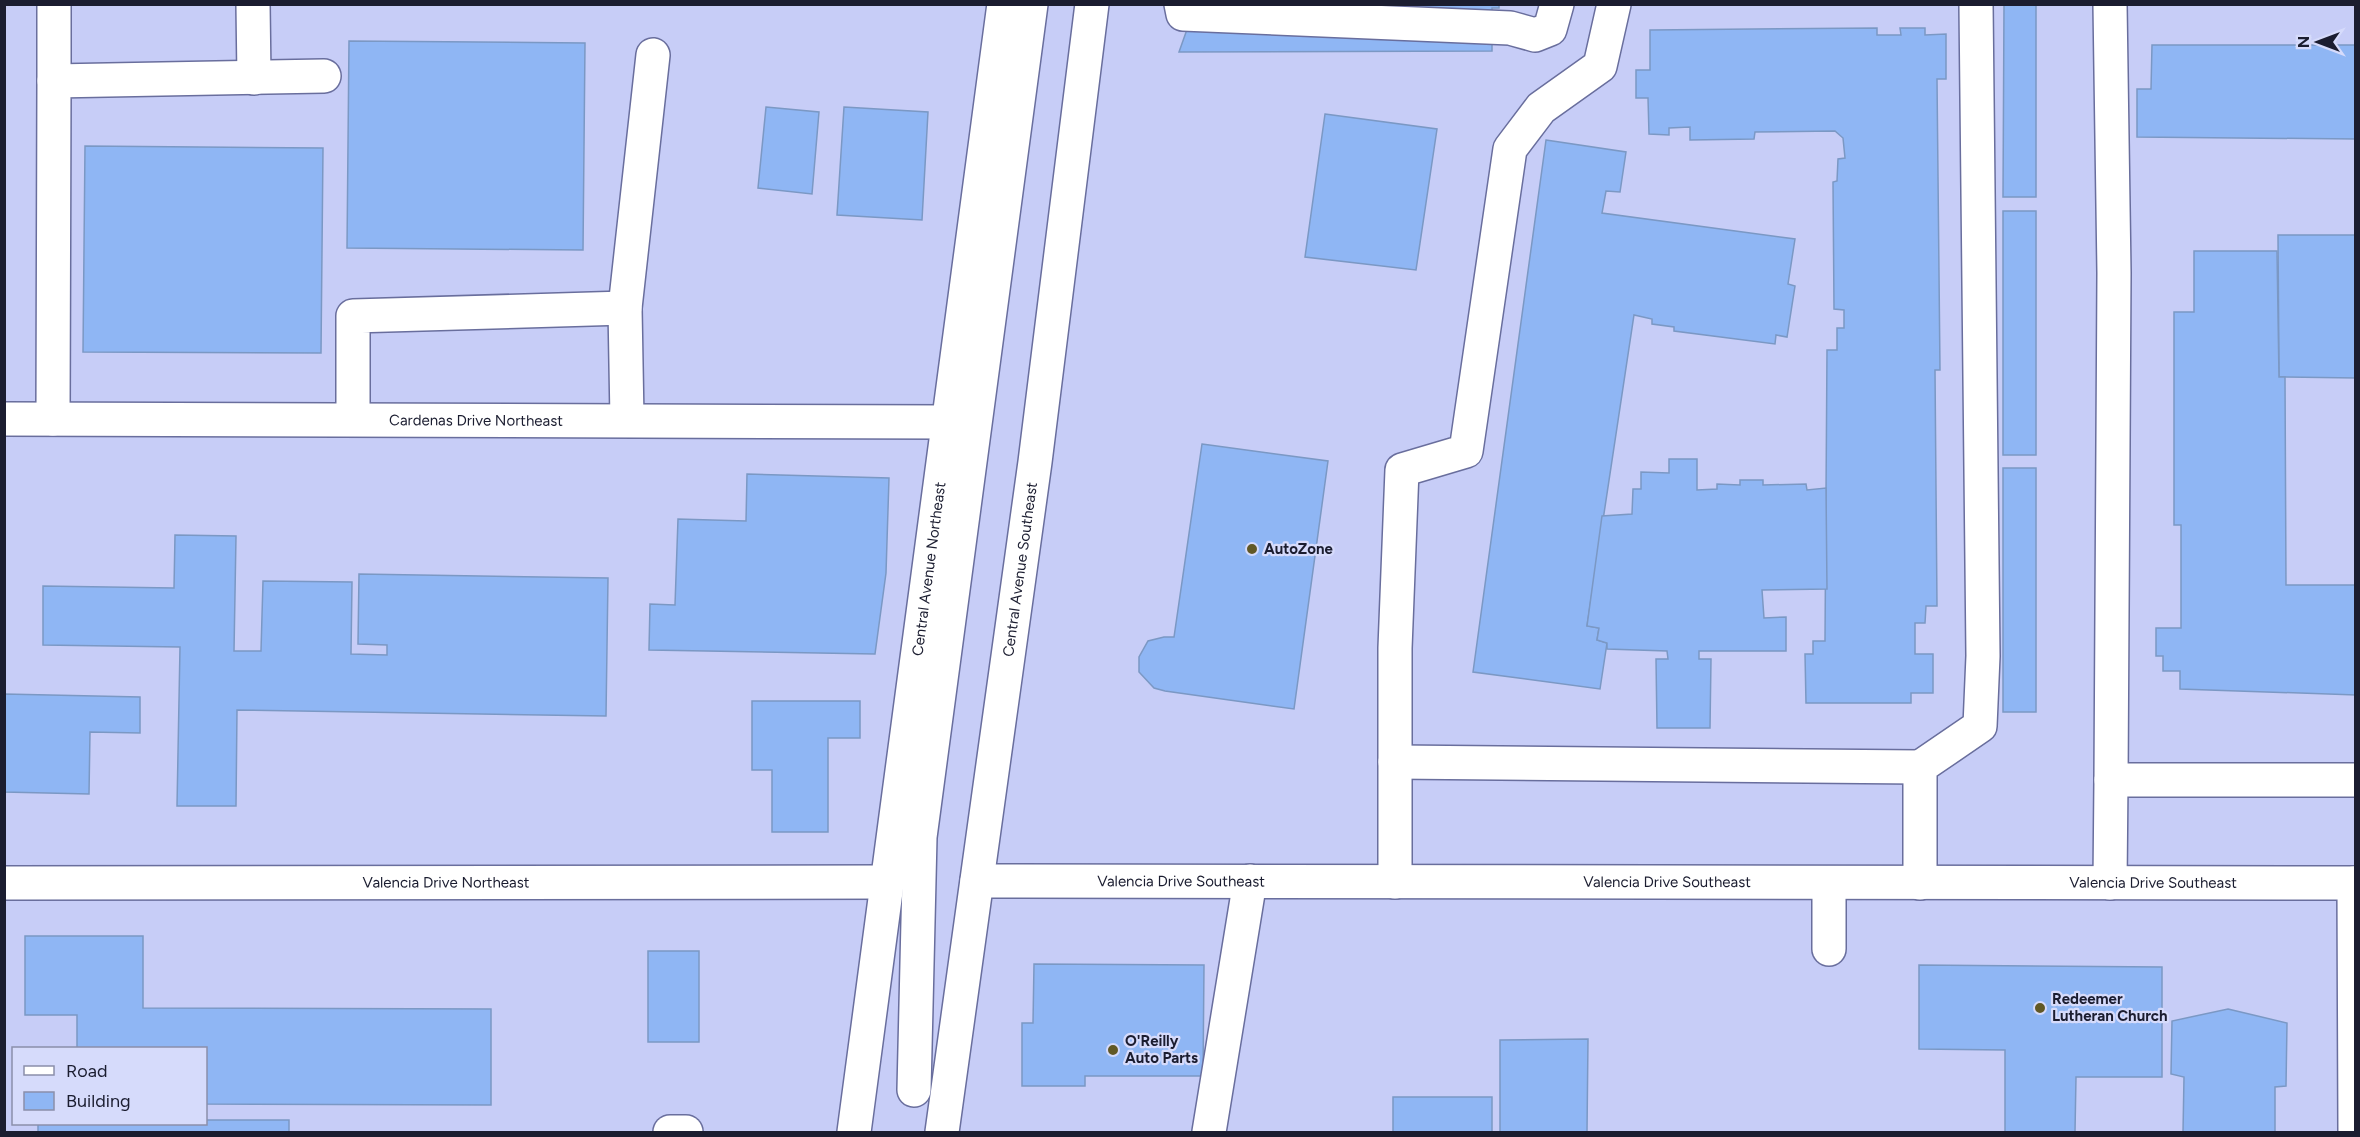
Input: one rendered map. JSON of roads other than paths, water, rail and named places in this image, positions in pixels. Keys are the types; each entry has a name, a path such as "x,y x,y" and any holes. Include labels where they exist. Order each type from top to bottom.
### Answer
{"street":[{"path":"53,419 54,4"},
{"path":"253,4 254,78"},
{"name":"Central Avenue Northeast","path":"854,1132 1004,4"},
{"name":"Central Avenue Northeast","path":"914,1090 920,837 1031,4"},
{"name":"Central Avenue Southeast","path":"942,1132 1035,462 1092,4"},
{"path":"1181,4 1182,14 1510,28 1535,35 1550,29 1557,4"},
{"path":"1395,882 1395,648 1402,470 1466,451 1510,149 1541,108 1600,66 1614,4"},
{"path":"1395,762 1920,767 1980,726 1983,656 1976,4"},
{"path":"2110,4 2114,273 2110,884"},
{"path":"627,420 625,308 653,55"},
{"path":"54,81 324,76"},
{"path":"353,419 353,316 625,308"},
{"name":"Cardenas Drive Northeast","path":"4,418 949,422"},
{"path":"1920,767 1920,884"},
{"path":"2111,780 2355,780"},
{"name":"Valencia Drive Southeast","path":"977,881 2355,884"},
{"path":"1209,1132 1250,881"},
{"name":"Valencia Drive Northeast","path":"4,883 887,882"},
{"path":"1829,883 1829,949"},
{"path":"2355,884 2355,1132"},
{"path":"670,1132 686,1132"}],"place":[{"name":"AutoZone","path":"1252,549"},
{"name":"Redeemer Lutheran Church","path":"2040,1008"},
{"name":"O'Reilly Auto Parts","path":"1113,1050"}]}
